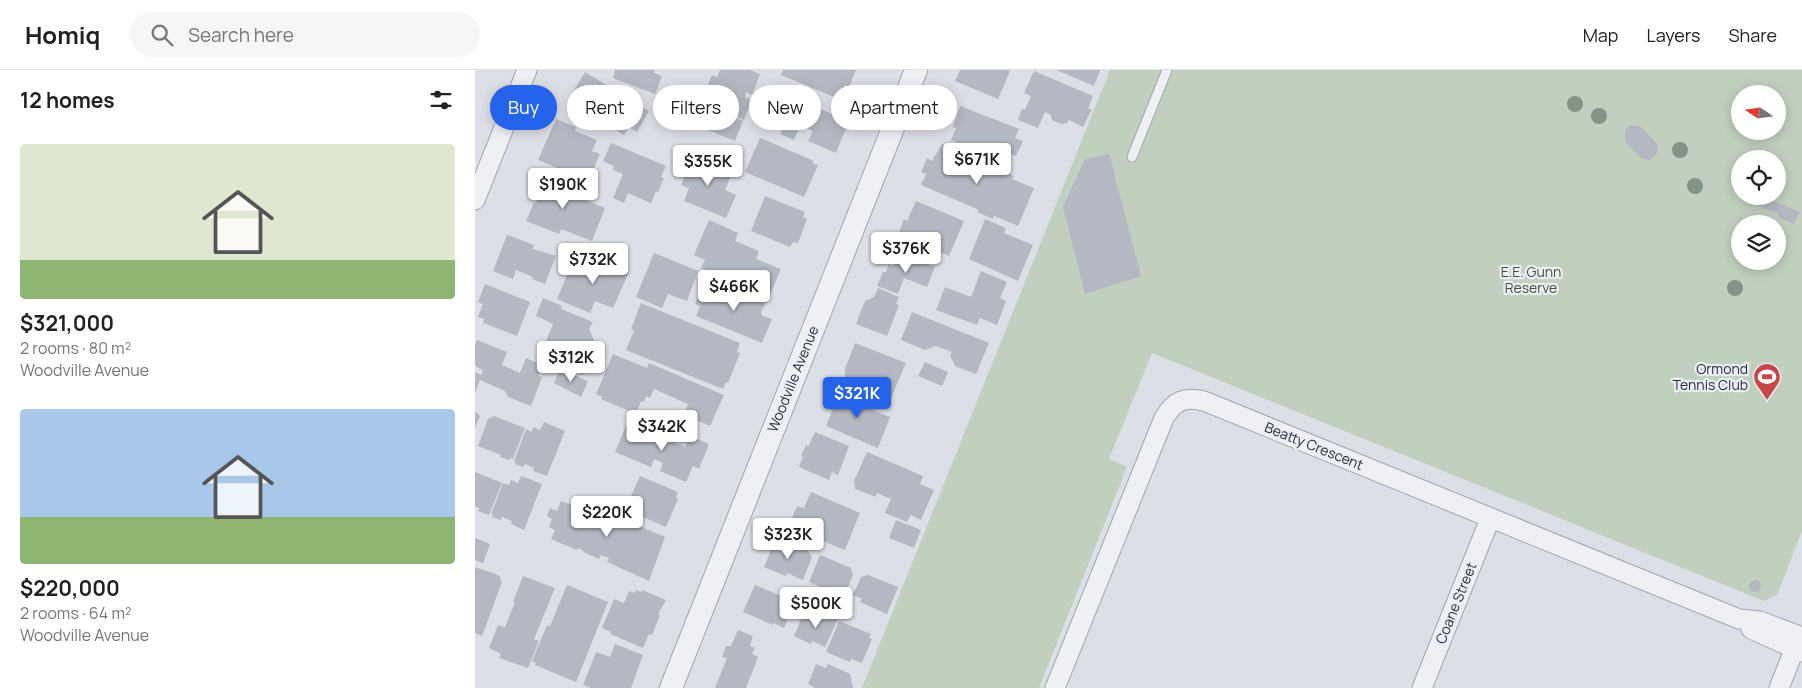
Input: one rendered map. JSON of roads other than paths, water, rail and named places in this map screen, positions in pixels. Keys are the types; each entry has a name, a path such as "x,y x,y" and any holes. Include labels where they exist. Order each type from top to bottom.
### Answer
{"street":[{"path":"475,200 527,70"},
{"name":"Woodville Avenue","path":"671,688 916,70"},
{"name":"Beatty Crescent","path":"1055,688 1164,418 1174,403 1182,400 1197,399 1739,619 1755,632 1800,641"},
{"name":"Coane Street","path":"1422,688 1490,519"},
{"path":"1779,688 1800,641"}],"lane":[{"path":"1132,157 1167,70"}],"place":[{"name":"Ormond Tennis Club","path":"1767,401"}],"park label":[{"name":"E.E. Gunn Reserve","path":"1531,280"}]}
